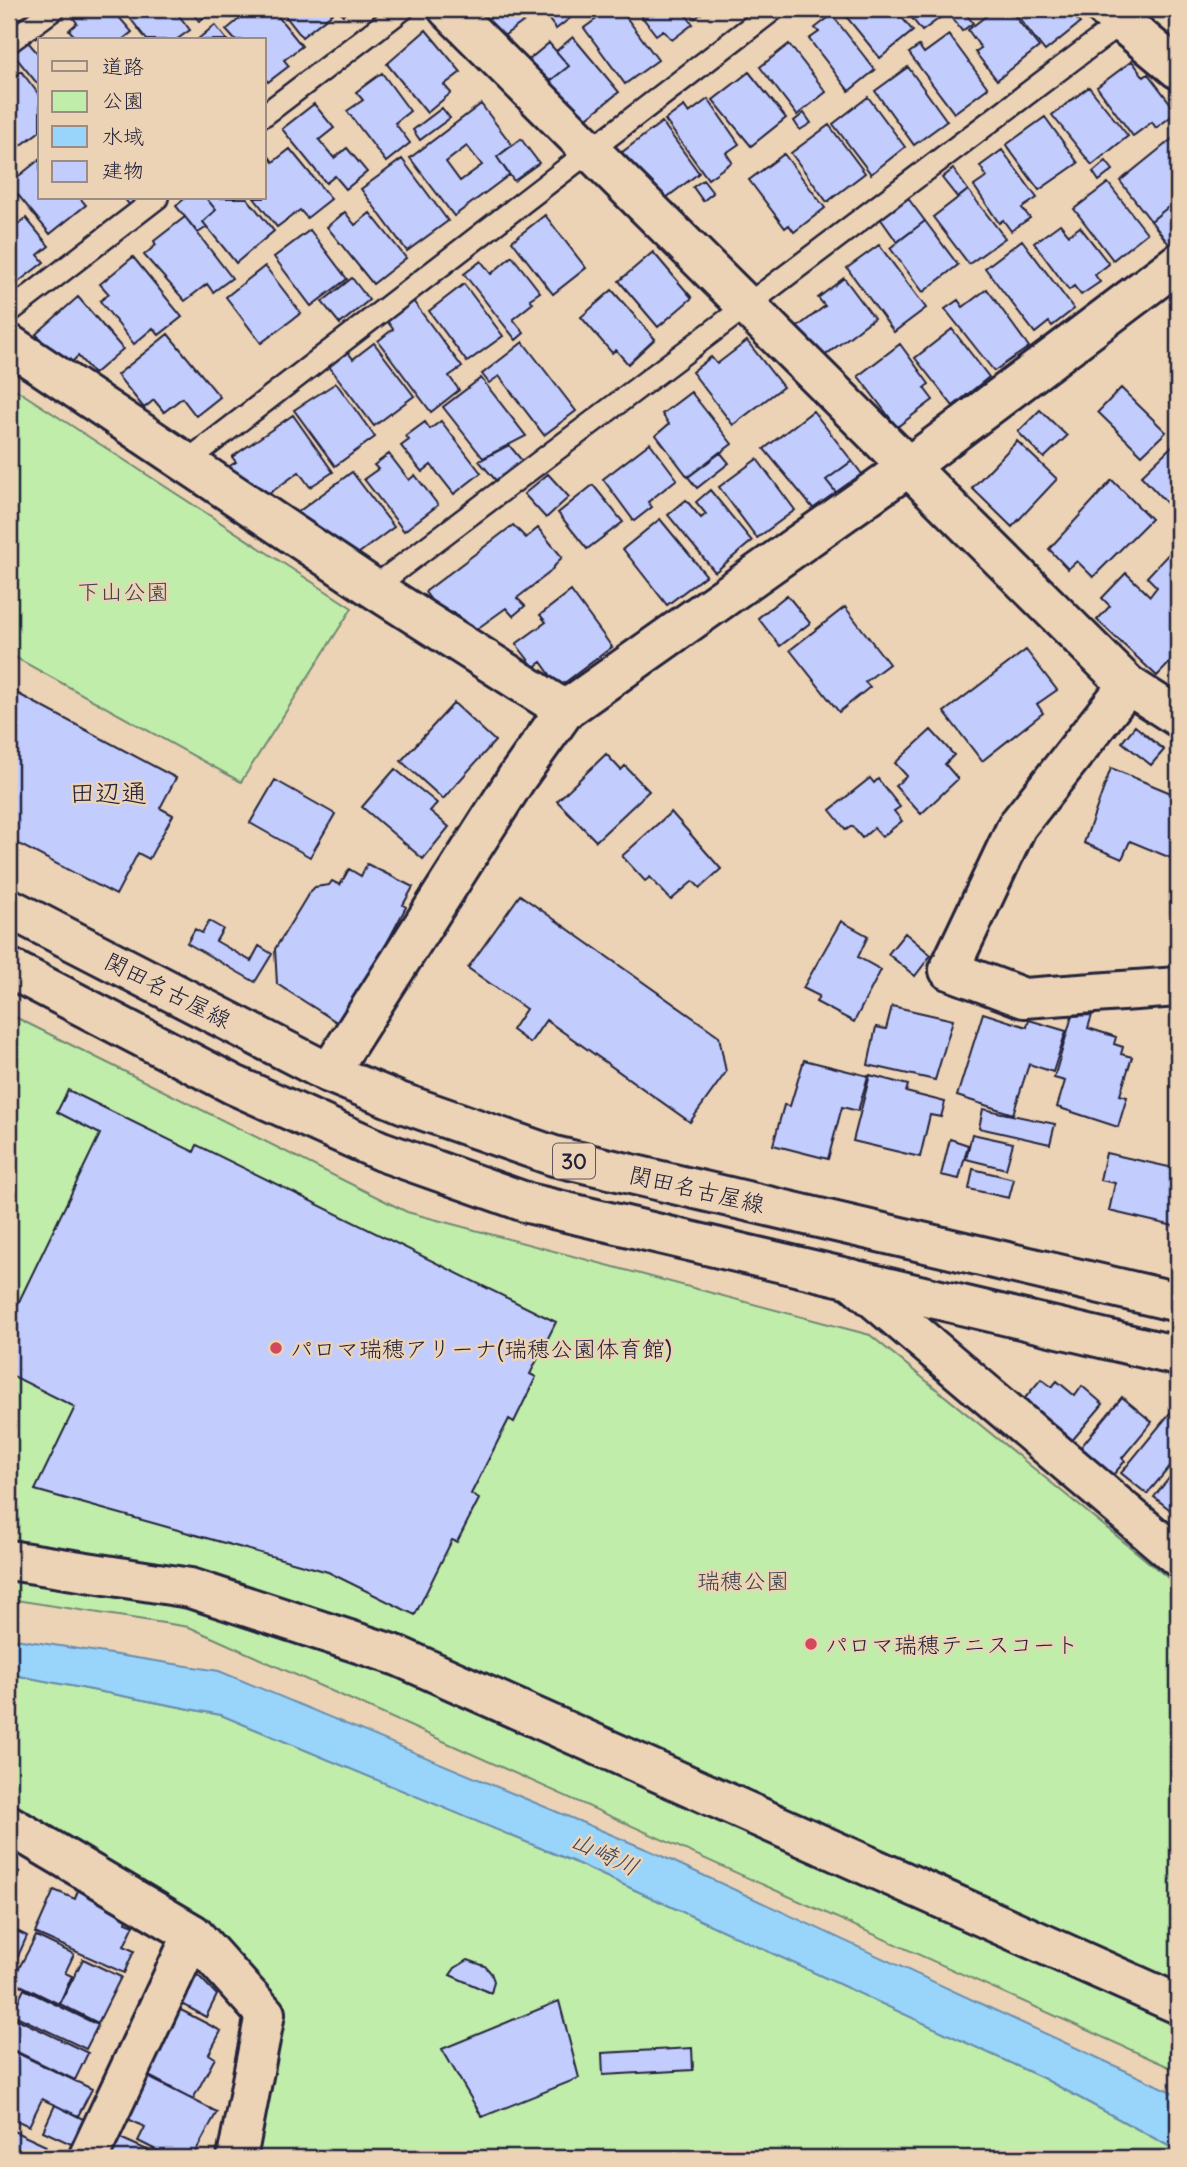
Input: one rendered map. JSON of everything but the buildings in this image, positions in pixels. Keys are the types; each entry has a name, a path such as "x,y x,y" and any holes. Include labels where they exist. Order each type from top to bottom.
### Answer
{"street":[{"path":"448,9 1128,685 1178,718"},
{"path":"1114,15 1178,69"},
{"path":"329,1073 516,779 565,709 908,467 1178,263"},
{"path":"9,344 373,589 565,709"},
{"path":"1128,685 1017,826 950,970 1024,998 1178,987"},
{"name":"関田名古屋線","path":"9,908 329,1073 402,1103 554,1156 1178,1302"},
{"name":"30","path":"9,968 234,1085 381,1151 528,1203 1178,1356"},
{"path":"851,1279 1178,1557"},
{"path":"9,1560 190,1588 398,1656 1178,2004"},
{"path":"9,1825 193,1934 265,2014 237,2158"},
{"path":"88,2158 193,1934"}],"lane":[{"path":"9,42 54,9"},
{"path":"266,113 403,9"},
{"path":"186,463 774,9"},
{"path":"373,589 746,307 1114,15"},
{"path":"9,312 154,200"}],"green space":[{"name":"下山公園","path":"9,385 352,608 241,782 9,654"},
{"name":"瑞穂公園","path":"9,1014 407,1212 870,1335 1178,1586 1178,2071 189,1627 9,1599"},
{"path":"9,1674 221,1715 572,1861 1043,2078 1178,2151 1178,2158 237,2158 265,2014 9,1815"}],"water":[{"name":"山崎川","path":"9,1638 219,1671 653,1852 1178,2095 1178,2151 1043,2078 572,1861 221,1715 9,1674"}],"place":[{"name":"パロマ瑞穂アリーナ(瑞穂公園体育館)","path":"276,1348"},
{"name":"パロマ瑞穂テニスコート","path":"811,1644"}],"district":[{"name":"田辺通","path":"108,792"}]}
